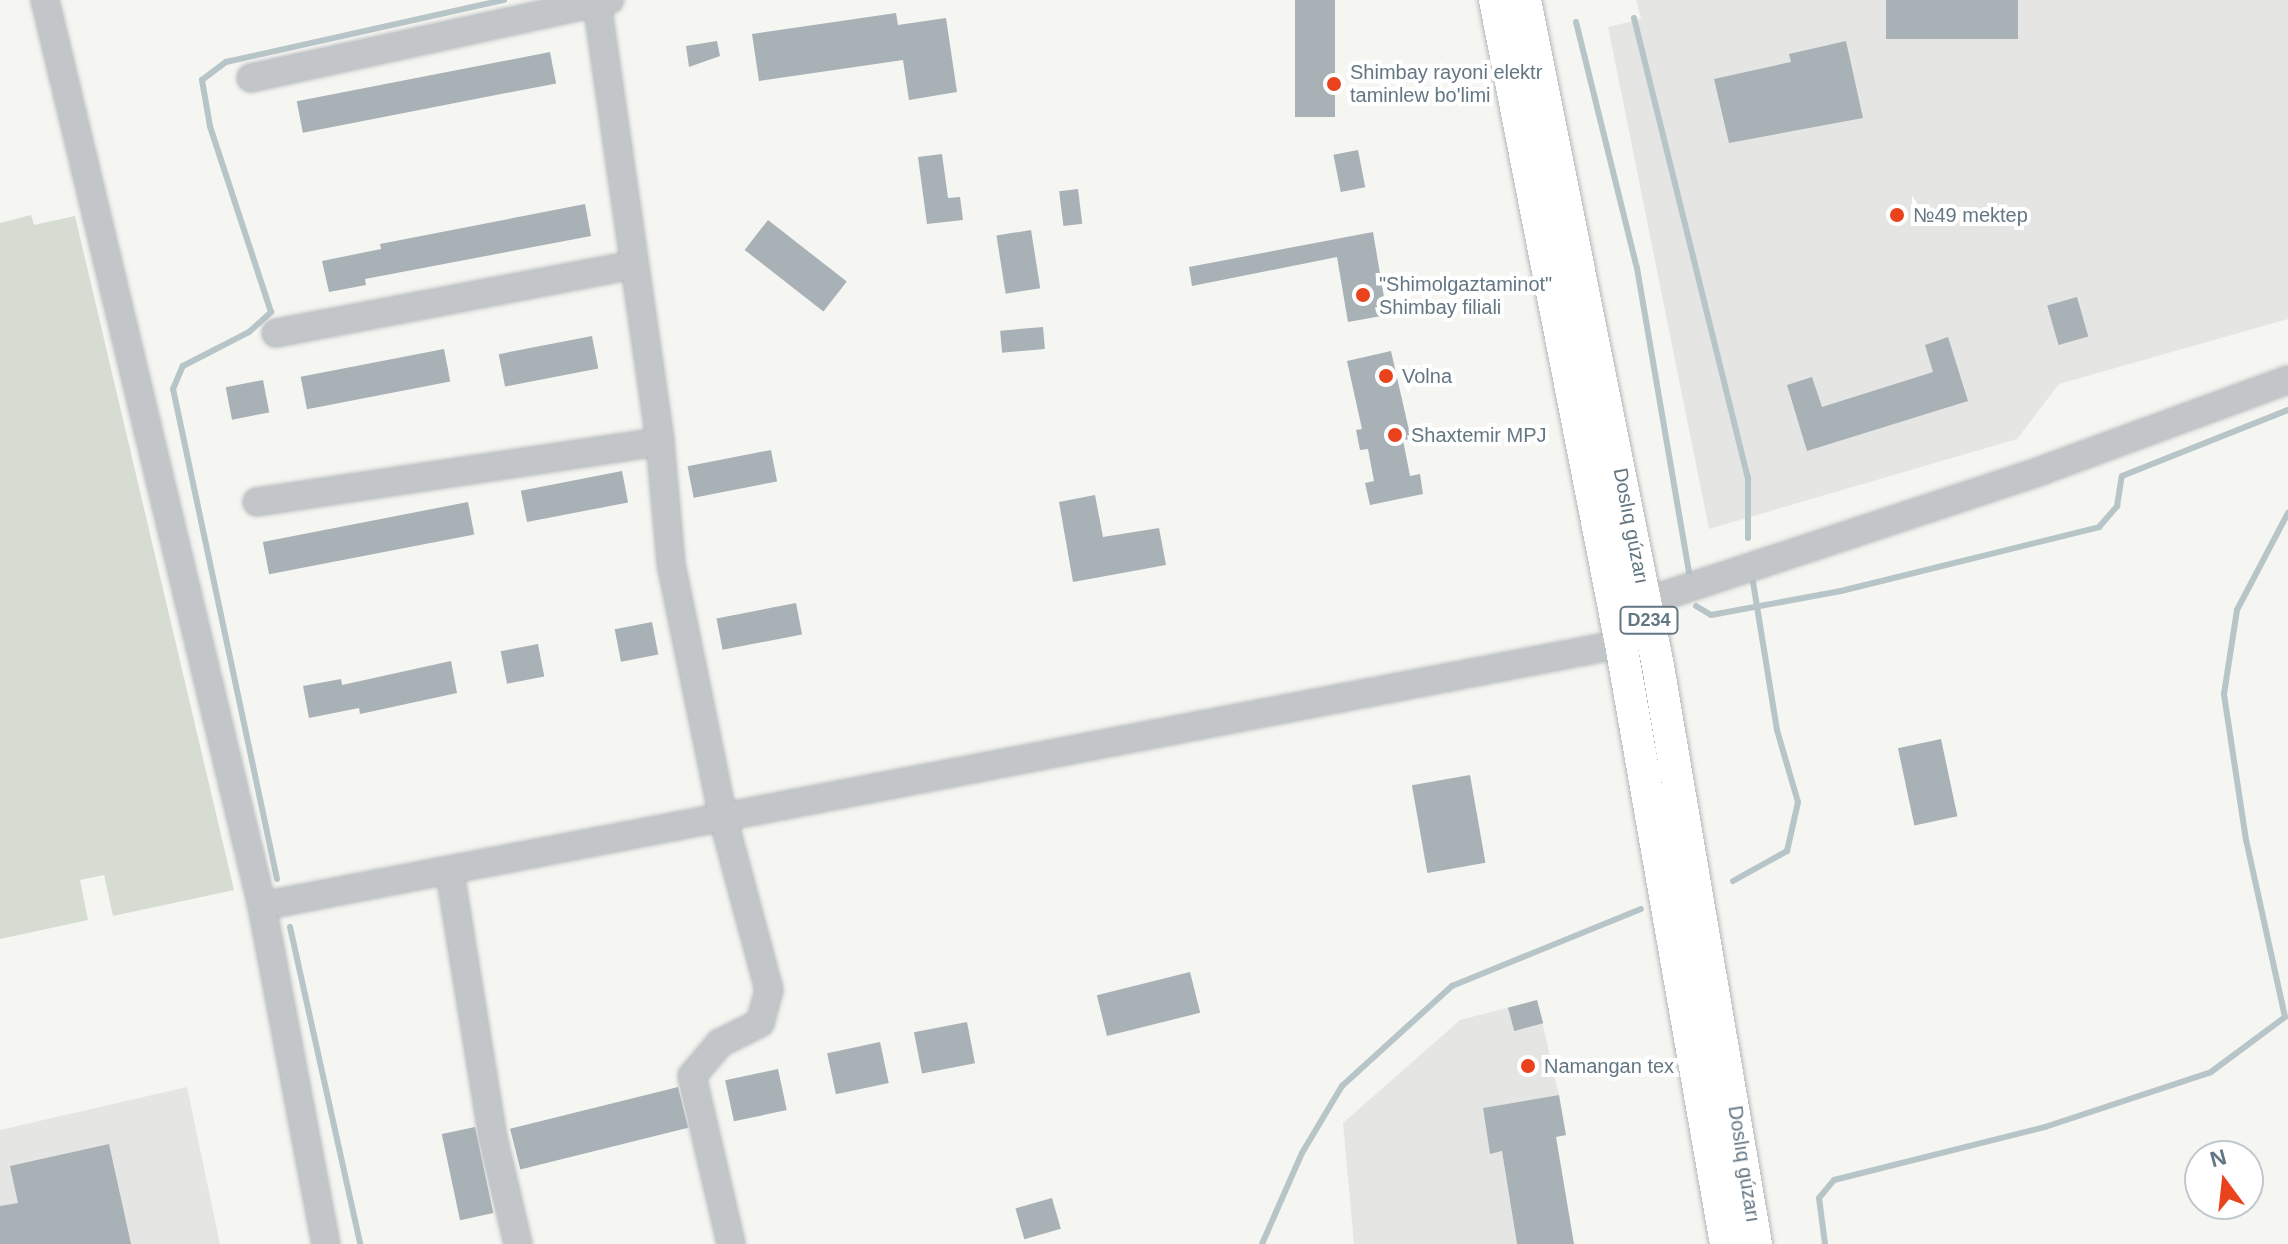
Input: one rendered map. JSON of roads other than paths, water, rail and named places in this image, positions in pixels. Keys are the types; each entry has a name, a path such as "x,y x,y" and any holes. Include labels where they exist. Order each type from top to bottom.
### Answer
{"main road":[{"name":"Doslıq gúzarı","path":"1495,0 1621,644 1726,1244"},
{"name":"Doslıq gúzarı","path":"1525,0 1645,602 1756,1244"}],"street":[{"path":"45,0 262,906 326,1244"},
{"path":"251,78 604,1 631,265 660,442 671,564 723,818 769,990 760,1023 720,1043 692,1076 731,1244"},
{"path":"276,333 631,265"},
{"path":"1645,602 2028,475 2288,380"},
{"path":"257,502 660,442"},
{"path":"262,906 450,873 1621,644"},
{"path":"450,873 493,1138 518,1244"}],"waterway":[{"path":"277,879 173,389 183,366 249,332 271,312 210,126 202,80 226,62 504,0"},
{"path":"1634,18 1748,477 1748,538"},
{"path":"1576,22 1637,268 1690,579"},
{"path":"1696,606 1711,615 1841,591 2099,527 2117,506 2122,476 2288,410"},
{"path":"1825,1244 1819,1198 1834,1180 2045,1127 2211,1072 2285,1017 2246,840 2224,694 2237,610 2288,513"},
{"path":"1733,881 1787,851 1798,802 1777,730 1753,582"},
{"path":"1262,1244 1302,1153 1342,1086 1452,986 1641,909"},
{"path":"290,927 360,1244"}],"place":[{"name":"Shimbay rayoni elektr taminlew bo'limi","path":"1334,84"},
{"name":"№49 mektep","path":"1897,215"},
{"name":"\"Shimolgaztaminot\" Shimbay filiali","path":"1363,295"},
{"name":"Volna","path":"1386,376"},
{"name":"Shaxtemir MPJ","path":"1395,435"},
{"name":"Namangan tex","path":"1528,1066"}]}
